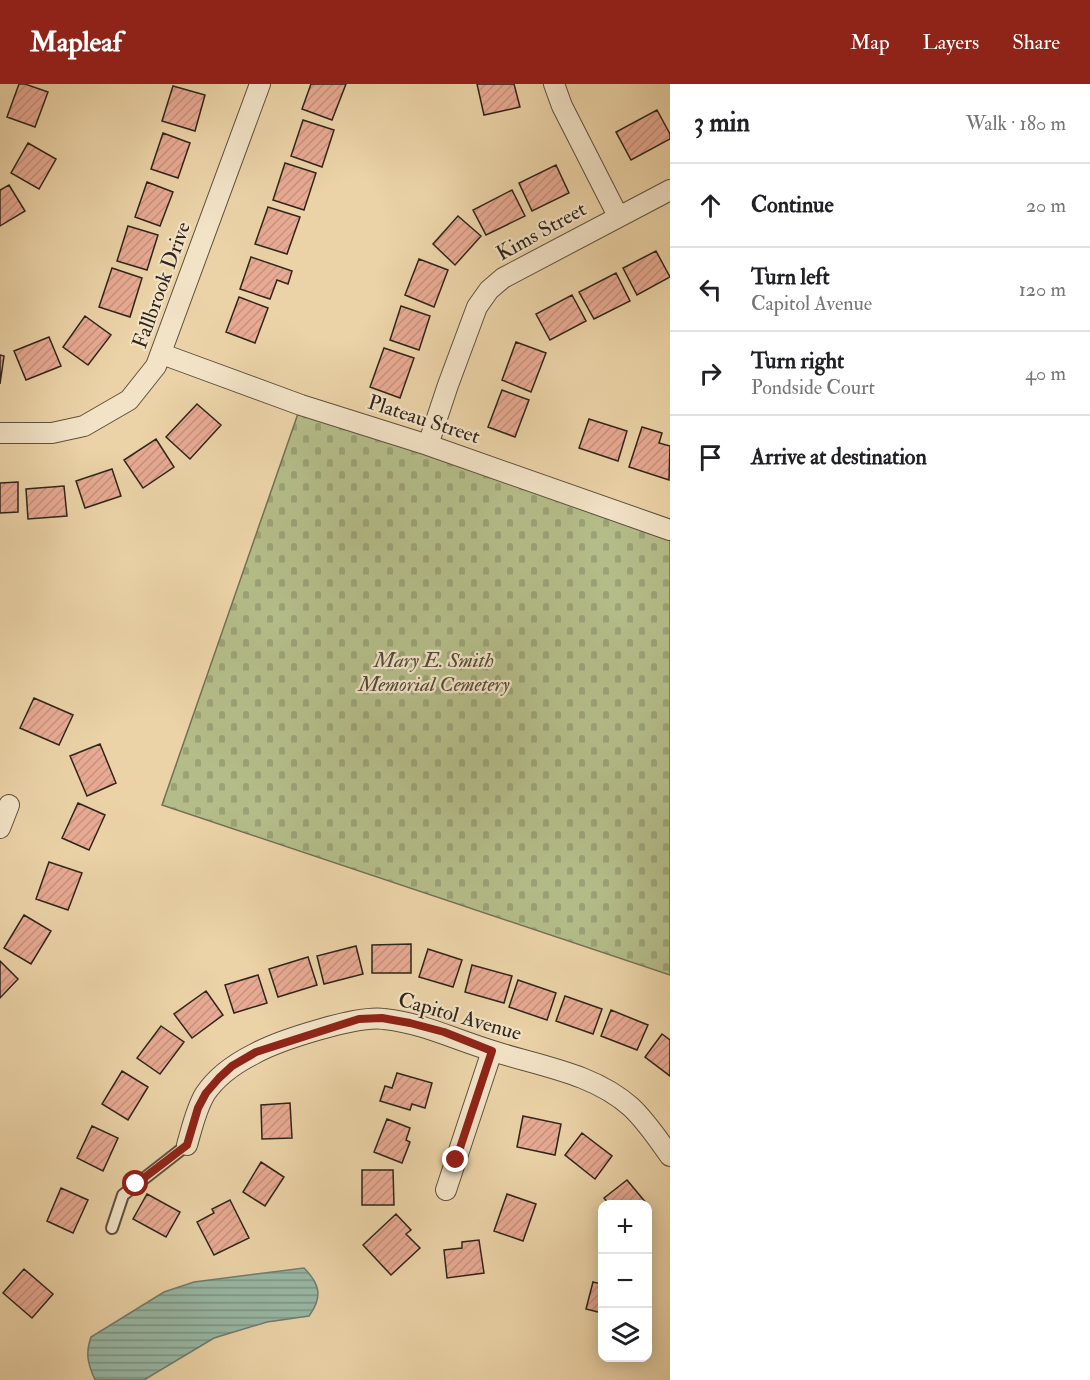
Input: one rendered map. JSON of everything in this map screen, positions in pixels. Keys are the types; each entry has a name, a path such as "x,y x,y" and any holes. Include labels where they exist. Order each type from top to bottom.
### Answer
{"street":[{"name":"Fallbrook Drive","path":"0,433 52,433 84,426 129,400 156,366 260,84"},
{"path":"554,84 562,106 618,216"},
{"name":"Kims Street","path":"428,446 466,334 477,307 489,290 503,278 670,190"},
{"name":"Plateau Street","path":"162,354 301,405 428,446 670,530"},
{"path":"0,828 9,805"},
{"name":"Capitol Avenue","path":"187,1145 198,1108 206,1093 232,1066 256,1052 295,1038 359,1019 382,1018 444,1032 492,1051 596,1084 612,1092 631,1107 649,1126 670,1156"},
{"path":"446,1190 492,1051"}],"lane":[{"path":"112,1228 123,1196 187,1145"}],"green space":[{"name":"Mary E. Smith Memorial Cemetery","path":"301,405 670,530 670,975 162,805"}],"shaded area":[{"path":"304,1268 314,1280 318,1291 316,1303 309,1316 267,1322 214,1338 144,1380 95,1380 88,1359 91,1337 164,1292 194,1282"}],"building":[{"path":"19,84 48,92 35,127 7,117"},
{"path":"311,84 346,84 332,120 302,109"},
{"path":"477,84 514,84 520,107 484,115"},
{"path":"173,86 205,95 195,131 162,121"},
{"path":"657,110 670,134 670,139 631,160 616,132"},
{"path":"303,120 334,130 322,167 291,156"},
{"path":"163,133 190,143 178,178 151,169"},
{"path":"28,143 56,159 39,189 11,173"},
{"path":"285,163 316,173 304,210 273,200"},
{"path":"556,165 569,193 532,211 519,183"},
{"path":"147,182 173,192 160,226 135,217"},
{"path":"9,185 25,211 0,226 0,190"},
{"path":"512,190 525,216 486,235 473,210"},
{"path":"268,207 300,217 287,254 255,244"},
{"path":"458,216 481,236 455,265 433,244"},
{"path":"128,226 158,235 147,270 117,261"},
{"path":"656,251 670,277 637,295 623,268"},
{"path":"251,257 292,271 288,284 277,280 270,299 240,289"},
{"path":"419,259 448,270 434,307 405,295"},
{"path":"112,268 142,278 130,317 99,307"},
{"path":"616,273 630,301 594,319 579,292"},
{"path":"572,295 586,321 550,340 536,314"},
{"path":"239,297 268,308 255,343 226,332"},
{"path":"401,306 430,316 419,350 390,340"},
{"path":"85,316 111,335 88,365 63,347"},
{"path":"49,337 61,366 26,380 14,351"},
{"path":"516,342 546,353 531,392 502,380"},
{"path":"384,348 414,358 400,398 370,387"},
{"path":"0,355 4,356 0,384"},
{"path":"502,390 529,400 515,437 488,427"},
{"path":"197,404 221,425 190,459 166,437"},
{"path":"589,419 627,431 618,461 579,448"},
{"path":"642,427 662,433 659,443 670,446 669,480 629,467"},
{"path":"156,439 174,467 143,488 124,460"},
{"path":"112,469 121,496 85,508 76,481"},
{"path":"18,482 18,512 0,513 0,483"},
{"path":"64,486 67,516 28,519 26,489"},
{"path":"34,698 73,715 59,745 20,728"},
{"path":"100,744 116,783 87,796 70,756"},
{"path":"78,803 105,815 89,850 62,838"},
{"path":"49,862 82,873 68,910 36,899"},
{"path":"24,915 51,931 31,964 4,948"},
{"path":"411,944 411,973 372,973 372,945"},
{"path":"356,946 363,974 324,984 317,956"},
{"path":"428,949 462,960 453,987 419,977"},
{"path":"308,957 317,985 278,997 269,969"},
{"path":"0,961 18,979 0,998"},
{"path":"472,965 512,976 504,1003 465,992"},
{"path":"258,975 267,1003 234,1013 225,985"},
{"path":"518,980 556,993 547,1020 509,1007"},
{"path":"206,991 223,1015 192,1038 174,1014"},
{"path":"565,996 602,1009 593,1034 556,1021"},
{"path":"611,1010 648,1025 637,1050 601,1036"},
{"path":"161,1026 184,1042 160,1074 137,1058"},
{"path":"662,1034 670,1040 670,1076 645,1057"},
{"path":"122,1071 148,1087 128,1120 102,1104"},
{"path":"397,1073 432,1083 425,1108 412,1104 410,1110 380,1101 385,1086 392,1088"},
{"path":"290,1103 292,1138 262,1139 261,1105"},
{"path":"523,1116 561,1124 555,1155 517,1147"},
{"path":"387,1119 410,1128 406,1140 410,1142 402,1163 374,1152"},
{"path":"92,1126 118,1138 103,1171 77,1158"},
{"path":"582,1133 612,1156 595,1179 565,1155"},
{"path":"261,1162 284,1177 265,1206 243,1192"},
{"path":"362,1170 393,1170 394,1205 362,1205"},
{"path":"627,1180 644,1200 606,1200 604,1198"},
{"path":"61,1188 88,1200 73,1233 47,1221"},
{"path":"147,1194 180,1212 166,1237 133,1219"},
{"path":"507,1194 536,1204 523,1241 494,1231"},
{"path":"230,1200 249,1238 214,1255 197,1222 214,1213 212,1209"},
{"path":"396,1214 411,1230 406,1234 420,1248 391,1275 363,1245"},
{"path":"479,1240 484,1273 447,1278 444,1250 462,1248 462,1242"},
{"path":"24,1269 53,1294 32,1318 3,1293"},
{"path":"593,1282 598,1283 598,1312 586,1309"}],"route":[{"path":"136,1184 187,1145 198,1108 206,1093 232,1066 256,1052 359,1019 382,1018 410,1023 444,1032 492,1051 456,1160"}]}
